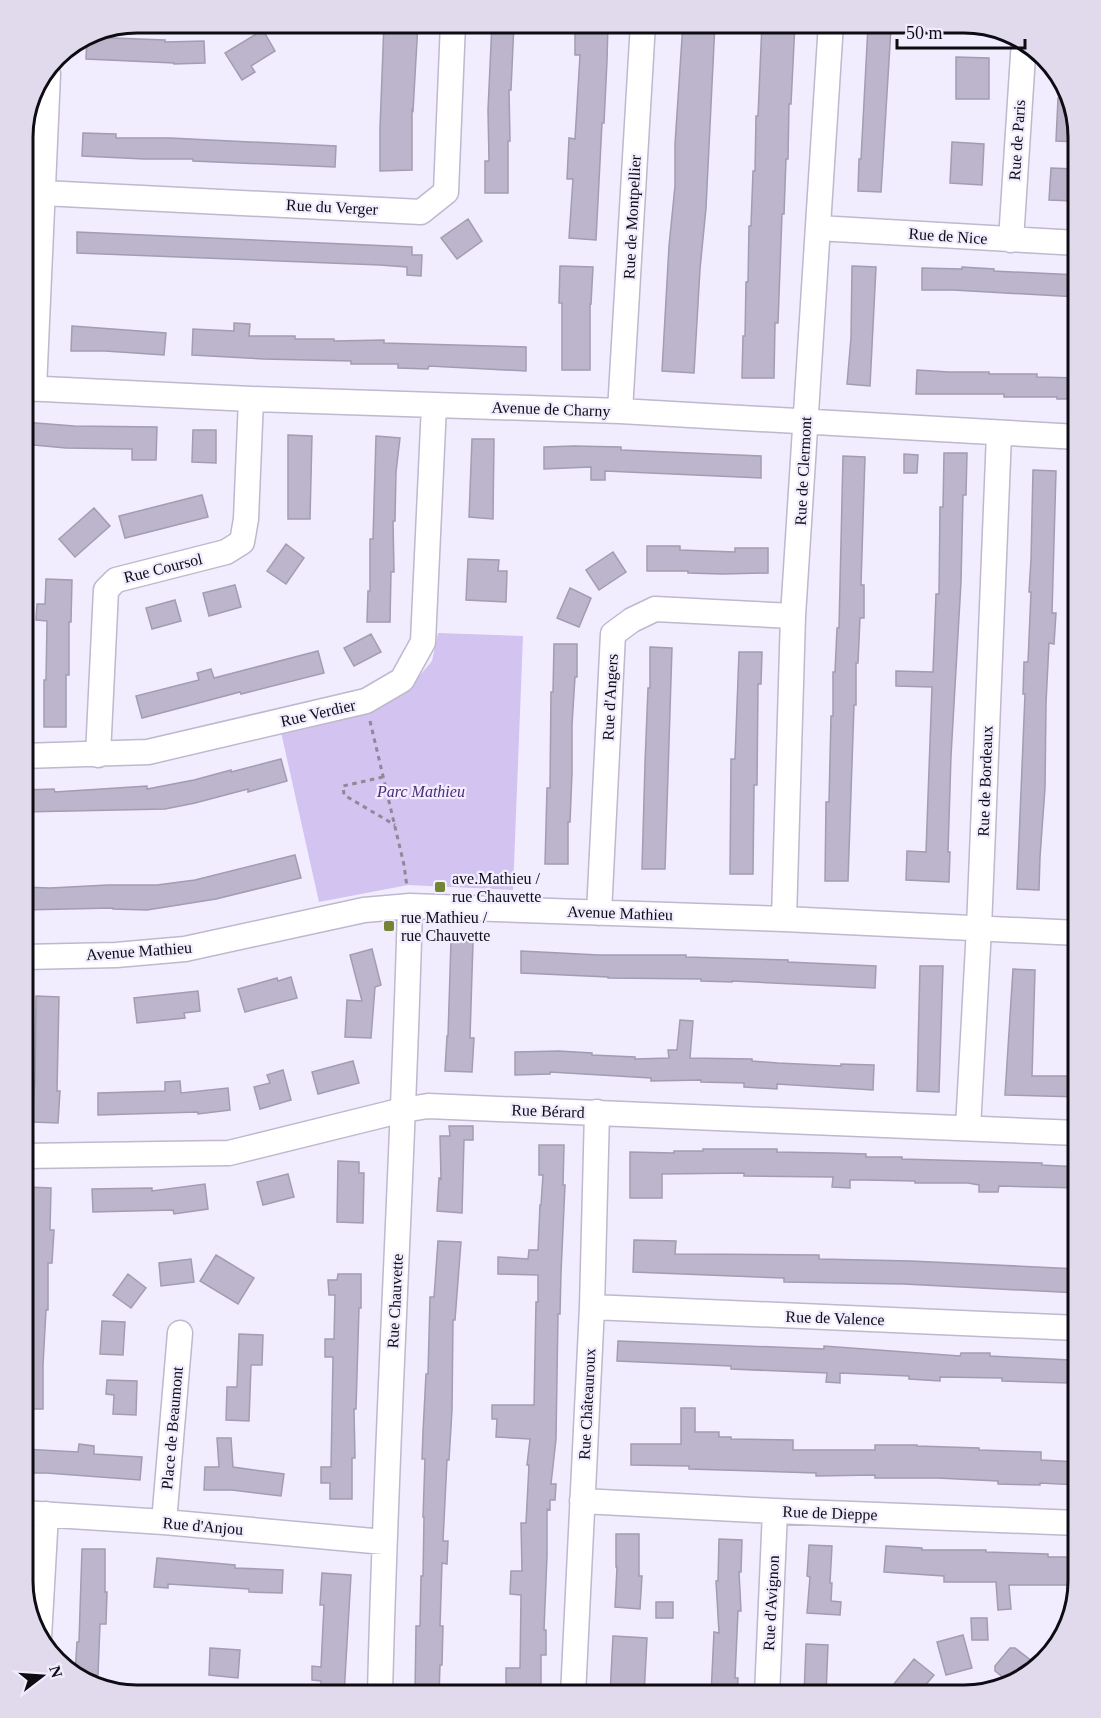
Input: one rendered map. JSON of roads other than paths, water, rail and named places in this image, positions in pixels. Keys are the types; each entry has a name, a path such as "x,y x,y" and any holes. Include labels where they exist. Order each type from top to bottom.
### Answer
{"street":[{"name":"Rue du Verger","path":"43,193 421,212 446,192 453,33"},
{"name":"Rue de Montpellier","path":"620,411 643,33"},
{"name":"Rue de Clermont","path":"784,919 793,616 830,33"},
{"name":"Rue de Paris","path":"1011,240 1023,51"},
{"path":"33,323 43,193 48,85"},
{"name":"Rue de Nice","path":"818,228 1068,243"},
{"name":"Avenue de Charny","path":"33,388 251,399 620,411 1068,437"},
{"name":"Rue Coursol","path":"98,755 106,590 116,580 226,552 242,542 246,519 251,399"},
{"name":"Rue Verdier","path":"33,756 148,752 366,701 402,680 423,642 434,405"},
{"name":"Rue de Bordeaux","path":"968,1128 979,928 999,434"},
{"name":"Rue d'Angers","path":"599,913 613,634 632,620 655,609 793,616"},
{"name":"Avenue Mathieu","path":"33,957 116,955 185,949 364,910 410,906 784,919 1068,932"},
{"name":"Rue Chauvette","path":"380,1685 410,906"},
{"name":"Rue Bérard","path":"33,1156 229,1153 403,1110 428,1106 1068,1133"},
{"name":"Rue Châteauroux","path":"573,1685 592,1307 597,1112"},
{"name":"Rue de Valence","path":"592,1307 1068,1328"},
{"name":"Place de Beaumont","path":"164,1522 180,1333"},
{"name":"Rue de Dieppe","path":"582,1501 1068,1523"},
{"name":"Rue d'Avignon","path":"767,1685 775,1511"},
{"name":"Rue d'Anjou","path":"33,1513 164,1522 384,1542"},
{"path":"40,1618 46,1514"}],"place":[{"name":"ave.Mathieu / rue Chauvette","path":"440,887"},
{"name":"rue Mathieu / rue Chauvette","path":"389,926"}],"park label":[{"name":"Parc Mathieu","path":"421,791"}]}
